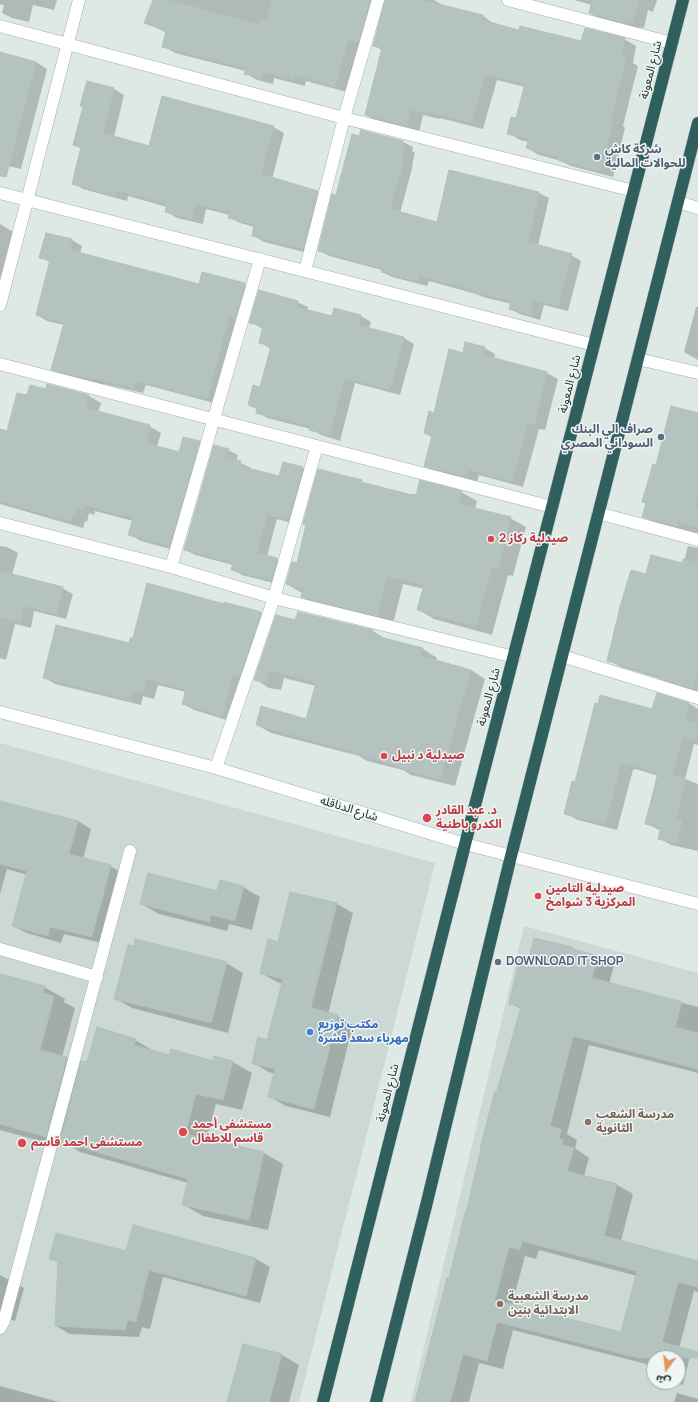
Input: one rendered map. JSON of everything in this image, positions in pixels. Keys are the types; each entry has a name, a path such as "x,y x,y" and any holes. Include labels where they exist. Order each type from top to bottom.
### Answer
{"highway":[{"name":"شارع المعونة","path":"323,1402 465,844 683,0"},
{"path":"376,1402 426,1206 511,856 698,123"}],"street":[{"path":"0,305 79,0"},
{"path":"305,271 344,118 378,0"},
{"path":"508,0 672,43"},
{"path":"0,26 344,118 634,191"},
{"path":"0,193 594,345"},
{"path":"678,202 698,208"},
{"path":"171,567 260,259"},
{"path":"638,359 698,373"},
{"path":"0,364 552,507"},
{"path":"216,768 274,598 296,527 317,446"},
{"path":"598,513 698,540"},
{"path":"0,523 171,567 274,598 514,657"},
{"path":"562,656 698,698"},
{"name":"شارع الدناقله","path":"0,712 216,768 465,844 698,904"},
{"path":"0,1328 4,1321 130,851"},
{"path":"0,949 97,977"}],"shaded area":[{"name":"مستشفى أحمد قاسم للاطفال","path":"0,743 435,863 299,1402 0,1402"},
{"name":"مدرسة الشعب الثانوية","path":"524,926 698,973 698,1402 411,1402"}],"building":[{"path":"153,0 168,0 259,25 260,19 267,20 272,0 370,0 358,42 348,40 335,87 295,75 294,80 263,72 261,78 244,74 246,68 162,47 166,31 144,23"},
{"path":"385,0 421,0 483,15 482,20 519,30 520,26 581,41 585,28 625,38 621,57 626,58 611,119 613,120 601,171 558,160 559,157 526,148 529,139 507,134 511,117 516,118 525,84 485,74 471,123 428,111 427,113 411,109 407,126 365,115 382,48 373,46"},
{"path":"592,0 639,0 633,23 628,21 628,24 589,13"},
{"path":"0,52 36,62 6,177 0,176"},
{"path":"87,81 114,88 103,133 149,146 162,96 274,126 261,174 318,191 302,249 252,236 254,224 228,218 230,212 196,204 192,219 165,212 167,204 117,191 116,196 72,184 81,147 73,145 83,107 80,106"},
{"path":"361,130 403,141 402,145 405,146 402,158 404,159 390,209 437,222 449,170 539,192 528,242 572,254 558,306 534,300 530,315 509,309 511,301 472,292 472,290 419,276 417,281 381,272 382,268 318,251 332,194 336,195 352,134 359,136"},
{"path":"46,233 72,239 70,250 199,284 202,272 245,283 235,319 229,317 207,399 135,380 133,388 51,370 64,323 36,315 50,260 39,258"},
{"path":"259,290 298,301 296,307 332,316 334,308 361,315 358,325 404,337 390,390 345,378 329,435 309,430 310,426 256,413 257,408 248,405 253,385 260,387 271,346 259,343 263,326 249,323"},
{"path":"465,342 485,347 483,355 547,372 534,425 528,423 512,482 468,469 466,477 424,466 432,436 424,433 429,411 434,413 449,349 463,353"},
{"path":"47,384 89,395 86,408 150,425 145,443 179,452 183,437 200,441 169,546 128,535 133,518 83,505 83,509 77,507 75,516 73,515 71,522 0,501 0,429 7,431 17,393 27,395 30,385 46,389"},
{"path":"671,406 698,413 698,493 694,508 698,509 698,527 678,521 677,526 642,517 646,503 642,502 653,464 656,465"},
{"path":"214,445 229,449 226,457 241,461 240,466 279,476 283,462 303,467 288,520 267,514 257,553 277,558 271,580 231,570 233,563 184,550"},
{"path":"318,469 412,495 416,495 420,480 462,491 458,504 511,517 498,568 492,566 476,626 417,610 424,585 387,576 377,616 301,597 303,589 286,584 292,562 297,563 306,525 303,524"},
{"path":"651,555 682,563 683,559 698,563 698,670 693,689 660,679 661,676 607,661 620,607 631,570 646,574"},
{"path":"0,571 63,587 56,614 24,606 20,623 0,617"},
{"path":"147,583 224,604 224,602 261,612 239,677 233,675 222,716 182,704 186,689 147,679 143,693 132,690 129,700 43,678 56,625 129,643 130,638 133,638"},
{"path":"298,612 373,630 372,635 423,648 421,656 471,670 440,779 351,753 352,751 256,725 261,706 306,719 316,683 269,670 266,683 254,680 276,615 295,620"},
{"path":"657,693 689,703 686,721 698,724 696,741 682,738 672,775 686,779 676,819 682,820 677,843 658,839 661,828 645,824 658,773 622,763 605,824 564,814 572,781 575,782 595,703 598,704 600,695 652,709"},
{"path":"0,801 78,821 69,854 111,865 92,937 50,927 48,936 12,926 27,871 0,864"},
{"path":"148,873 217,891 220,880 244,886 235,921 211,915 209,922 140,904"},
{"path":"290,892 337,903 311,1007 338,1015 314,1109 268,1097 275,1069 252,1064 258,1037 267,1040 283,979 260,973 268,939 278,942"},
{"path":"534,938 572,947 572,949 598,956 592,978 682,1002 675,1027 698,1033 698,1069 573,1036 550,1126 561,1129 559,1139 563,1140 562,1145 574,1148 567,1171 617,1184 604,1236 698,1261 698,1287 678,1282 662,1342 698,1352 697,1358 686,1358 686,1350 646,1350 646,1358 639,1358 497,1322 487,1361 463,1354 450,1402 415,1402 447,1278 449,1278 466,1213 495,1091 497,1091 521,1007 509,1004 520,956 529,958","holes":["522,1241 637,1271 621,1332 495,1300 509,1247 520,1250"]},
{"path":"135,939 227,962 211,1023 114,999 128,945 134,946"},
{"path":"0,974 45,986 43,993 54,996 40,1050 67,1057 46,1137 0,1124"},
{"path":"97,1027 136,1039 134,1045 169,1055 171,1049 213,1061 214,1056 233,1061 223,1100 196,1094 185,1134 264,1152 249,1220 182,1205 188,1179 60,1141 81,1061 87,1062"},
{"path":"133,1225 256,1258 246,1296 149,1270 136,1322 128,1320 125,1330 55,1326 58,1261 49,1259 56,1233 126,1251"},
{"path":"243,1344 282,1354 269,1402 227,1402"}],"place":[{"name":"شركة كاش للحوالات المالية","path":"597,157"},
{"name":"صراف الي البنك السوداني المصري","path":"661,437"},
{"name":"صيدلية ركاز 2","path":"491,539"},
{"name":"صيدلية د نبيل","path":"384,756"},
{"name":"د. عبد القادر الكدرو باطنية","path":"427,818"},
{"name":"صيدلية التامين المركزية 3 شوامخ","path":"538,896"},
{"name":"DOWNLOAD IT SHOP","path":"498,962"},
{"name":"مكتب توزيع مهرباء سعد قشرة","path":"310,1032"},
{"name":"مدرسة الشعب الثانوية","path":"588,1122"},
{"name":"مستشفى أحمد قاسم للاطفال","path":"183,1132"},
{"name":"مستشفى احمد قاسم","path":"22,1143"},
{"name":"مدرسة الشعبية الابتدائية بنين","path":"500,1304"}]}
